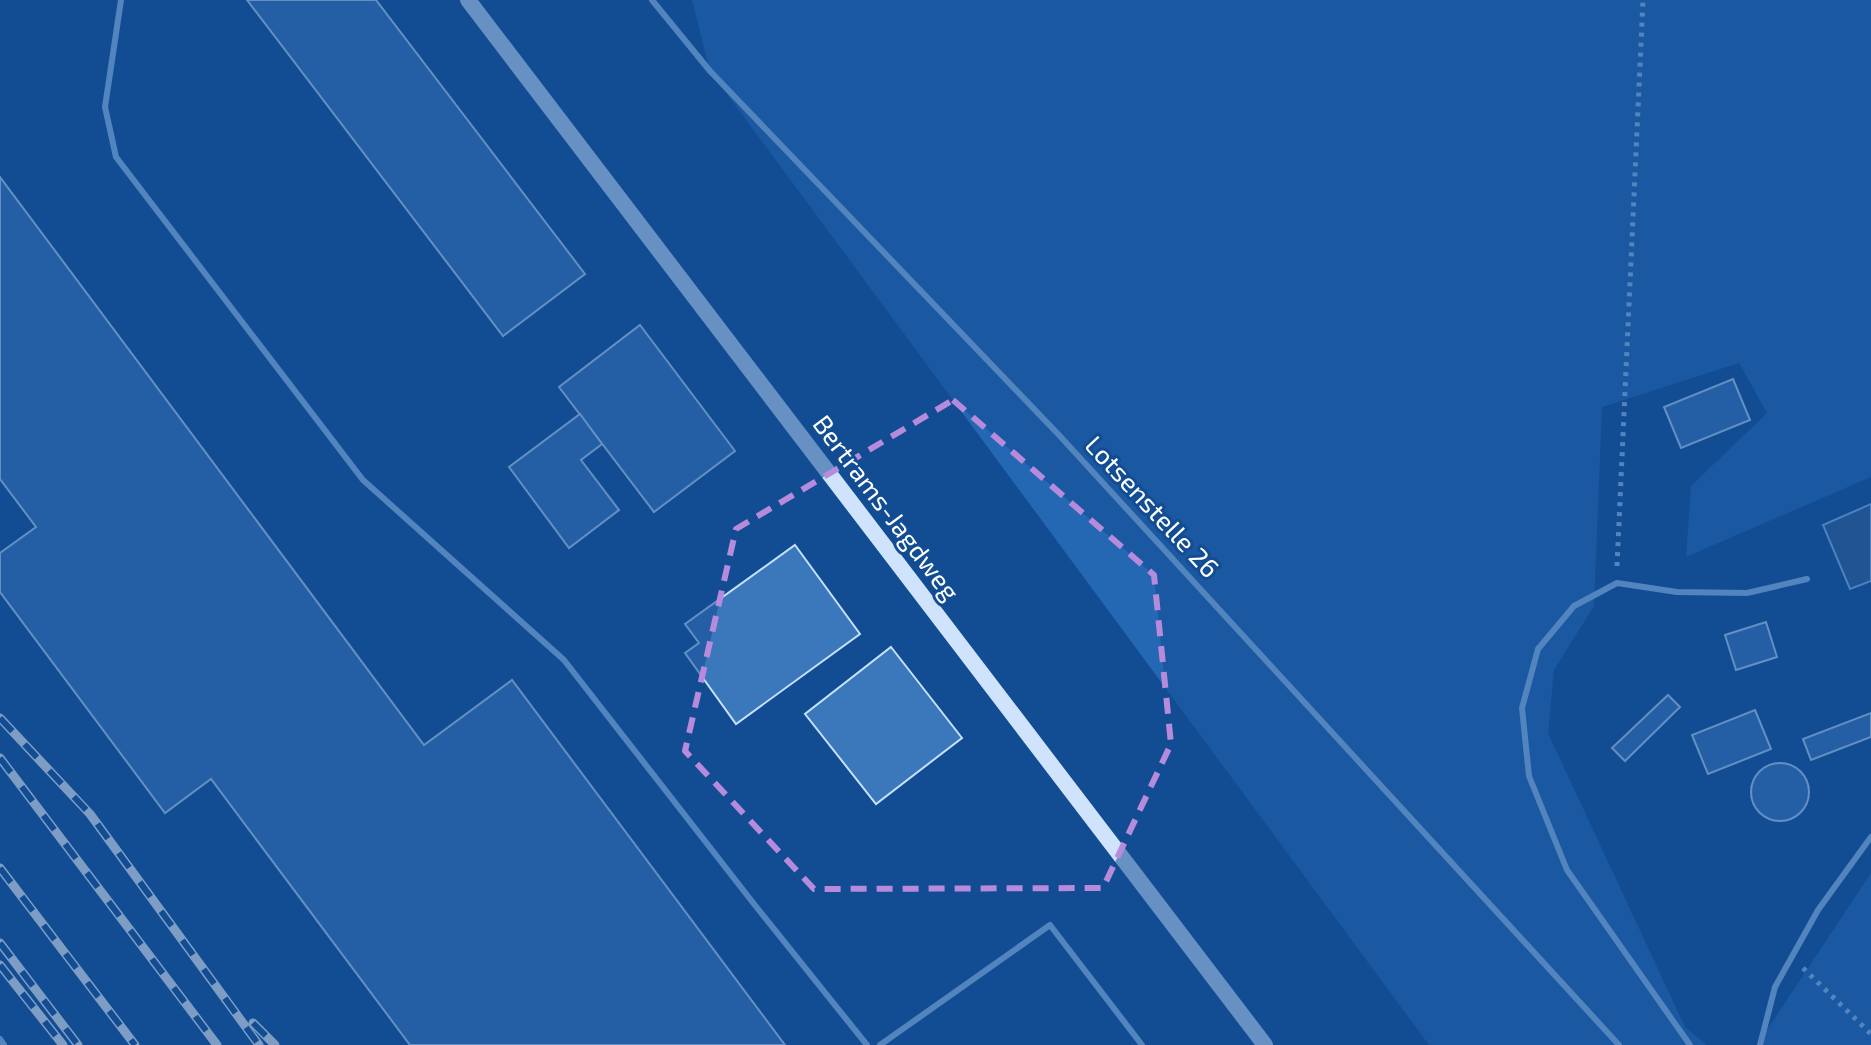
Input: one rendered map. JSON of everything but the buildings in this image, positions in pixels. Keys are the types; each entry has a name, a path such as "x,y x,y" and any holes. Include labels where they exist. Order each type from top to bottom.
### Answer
{"main road":[{"name":"Bertrams-Jagdweg","path":"468,0 1265,1045"}],"lane":[{"path":"121,0 105,107 116,157 363,480 564,660 867,1045"},
{"name":"Lotsenstelle 26","path":"652,0 710,71 1058,434 1619,1045"},
{"path":"1690,1045 1567,870 1529,776 1522,708 1538,649 1574,606 1617,583 1677,592 1747,593 1807,579"},
{"path":"1760,1045 1775,987 1818,910 1871,837"},
{"path":"880,1045 1050,925 1142,1045"},
{"path":"0,1039 4,1045"}],"path":[{"path":"1617,583 1643,0"},
{"path":"1792,957 1871,1034"}],"highlighted area":[{"path":"953,400 1154,575 1171,744 1103,888 814,889 685,751 736,529"}],"shaded area":[{"path":"692,0 1871,0 1871,477 1686,557 1691,486 1767,413 1739,363 1602,407 1594,606 1554,670 1548,733 1685,1027 1707,1045 1429,1045 710,71"},
{"path":"1871,504 1871,581 1850,589 1823,525"},
{"path":"1871,873 1871,1045 1757,1045"}],"railway":[{"path":"0,718 90,814 259,1045"},
{"path":"0,758 217,1045"},
{"path":"0,868 135,1045"},
{"path":"0,943 78,1045"},
{"path":"0,965 63,1045"},
{"path":"253,1023 275,1045"}]}
